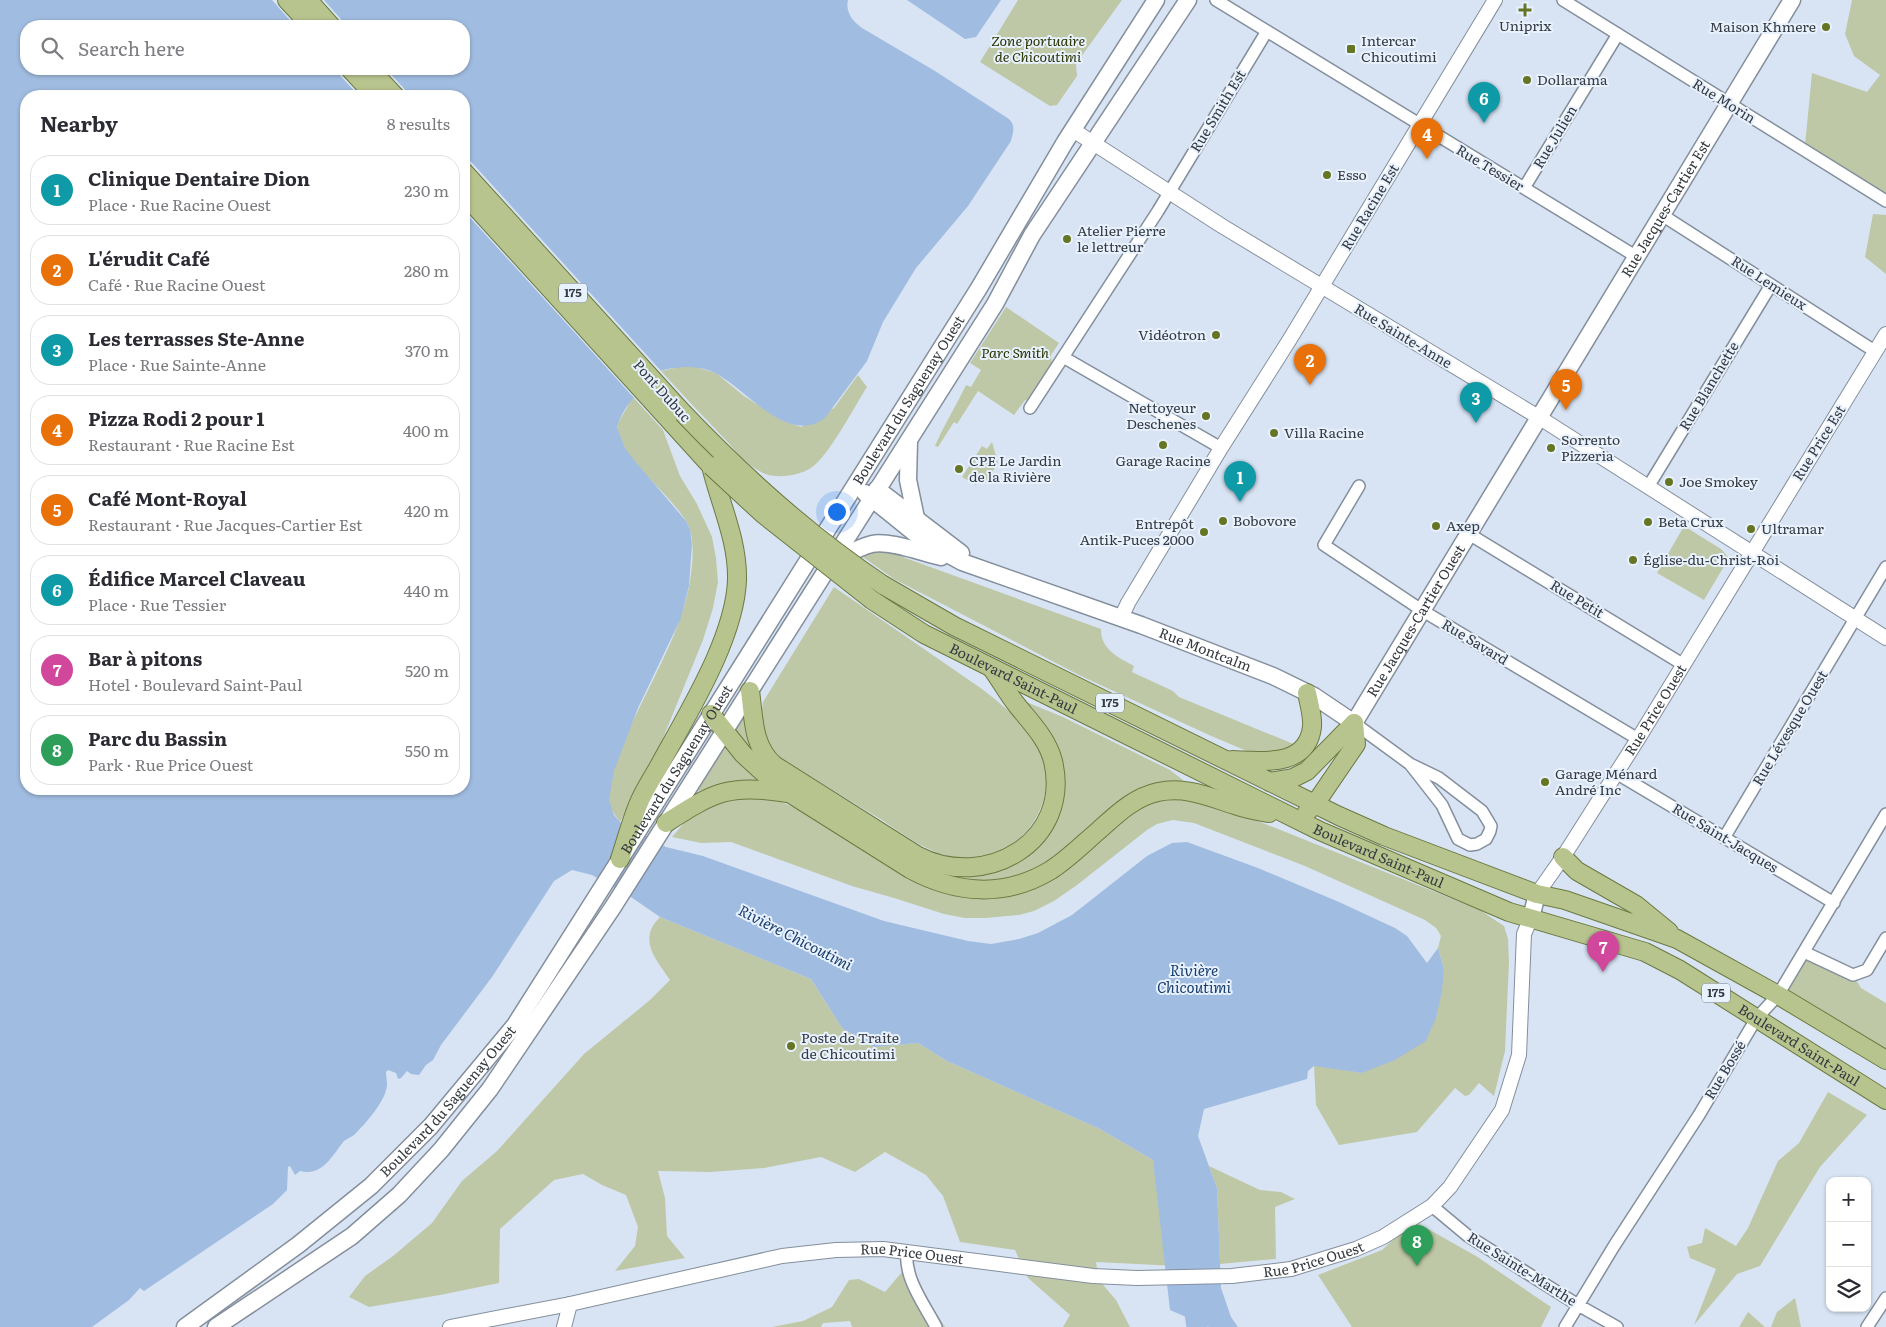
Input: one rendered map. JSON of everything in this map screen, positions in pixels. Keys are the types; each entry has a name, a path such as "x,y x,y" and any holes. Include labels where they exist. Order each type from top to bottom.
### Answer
{"main road":[{"path":"287,0 305,20"},
{"path":"308,0 326,20"},
{"name":"Boulevard du Saguenay Ouest","path":"644,808 711,714 1008,241 1073,130 1156,0"},
{"name":"Boulevard du Saguenay Ouest","path":"216,1327 352,1236 399,1195 441,1150 490,1089 613,907 995,304 1032,235 1188,0"},
{"name":"Rue Jacques-Cartier Est","path":"1540,418 1792,0"},
{"path":"356,75 369,90"},
{"path":"376,75 389,90"},
{"name":"Pont Dubuc","path":"470,179 682,413 730,463 775,504 818,539 883,585"},
{"name":"Pont Dubuc","path":"470,201 712,466 762,514 872,600"},
{"name":"Rue Jacques-Cartier Ouest","path":"1354,723 1540,418"},
{"path":"910,439 908,480 916,518"},
{"path":"620,859 718,651 733,608 736,570 733,538 718,494 712,466"},
{"name":"Rue Montcalm","path":"857,482 916,518 945,542 983,568"},
{"name":"Rue Montcalm","path":"875,493 927,543 962,562 1121,618 1273,676 1307,692 1354,723"},
{"path":"830,564 860,548 877,543 889,544 962,562"},
{"name":"Boulevard Saint-Paul","path":"883,585 954,626 1315,804 1384,836 1537,894 1565,900 1677,939 1778,995 1886,1060"},
{"name":"Boulevard Saint-Paul","path":"872,600 912,627 993,669 1298,820 1509,912 1645,952 1680,970 1886,1100"},
{"path":"750,691 757,741 766,757 774,765 918,856 944,866 971,868 1007,859 1030,843 1045,823 1055,794 1054,764 1048,747 1040,732 1016,704 993,669"},
{"path":"1226,760 1278,761 1289,758 1299,751 1307,742 1312,728 1307,692"},
{"path":"711,714 751,761 792,794 918,873 941,883 970,889 992,889 1011,886 1045,874 1068,857 1122,810 1140,798 1157,792 1180,790 1199,792 1235,805 1298,820 1315,804 1356,744 1354,723"},
{"path":"1270,782 1293,778 1307,771 1318,762 1354,723"},
{"path":"666,823 699,802 726,791 754,788 792,794"},
{"path":"1563,857 1577,870 1636,905 1677,939"},
{"name":"Boulevard du Saguenay Ouest","path":"186,1327 298,1246 371,1186 431,1126 515,1025 620,859"},
{"name":"Rue Price Ouest","path":"1532,918 1537,894"}],"street":[{"name":"Rue Tessier","path":"1216,0 1637,257"},
{"name":"Rue Racine Est","path":"1121,618 1131,597 1221,448 1322,286 1495,0"},
{"name":"Rue Morin","path":"1563,0 1886,202"},
{"name":"Rue Smith Est","path":"1030,408 1169,192 1267,31"},
{"name":"Rue Julien","path":"1524,188 1618,34"},
{"name":"Rue Sainte-Anne","path":"1073,130 1169,192 1540,418 1886,638"},
{"name":"Rue Lemieux","path":"1662,215 1876,352"},
{"name":"Rue Blanchette","path":"1648,486 1771,285"},
{"name":"Rue Price Est","path":"1752,553 1886,334"},
{"path":"1063,357 1221,448"},
{"name":"Rue Savard","path":"1359,486 1324,545 1423,611 1638,739"},
{"name":"Rue Petit","path":"1469,534 1684,665"},
{"name":"Rue Price Ouest","path":"1537,894 1563,857 1638,739 1752,553"},
{"name":"Rue Lévesque Ouest","path":"1724,838 1886,567"},
{"name":"Rue Montcalm","path":"1354,723 1410,764 1439,778 1482,811 1491,826 1486,839 1477,844 1470,845 1458,839 1442,805 1410,764"},
{"name":"Rue Saint-Jacques","path":"1616,773 1834,903"},
{"name":"Rue Bossé","path":"1565,1327 1614,1246 1699,1115 1756,1019 1778,995 1886,814"},
{"name":"Rue Price Ouest","path":"450,1327 570,1304 782,1256 836,1250 883,1249 1093,1276 1138,1278 1232,1276 1291,1269 1356,1249 1384,1237 1432,1206 1450,1188 1502,1110 1519,1055 1524,934 1532,918"},
{"path":"1804,952 1852,975 1867,970 1886,938"},
{"name":"Rue Sainte-Marthe","path":"1432,1206 1468,1236 1578,1305 1617,1327"},
{"path":"907,1252 908,1274 936,1327"},
{"path":"564,1327 570,1304"},
{"path":"1867,1327 1884,1304"}],"green space":[{"name":"Zone portuaire de Chicoutimi","path":"1018,0 1122,0 1078,61 1076,65 1077,76 1057,105 1050,106 980,62"},
{"path":"1852,0 1886,0 1886,200 1805,145 1812,73 1867,92 1880,75 1854,56 1845,34"},
{"path":"1873,214 1886,215 1886,274 1865,257"},
{"name":"Parc Smith","path":"1006,307 1059,343 1051,355 1052,365 1028,401 1025,400 1014,415 978,391 957,424 954,422 938,447 935,446 966,385 971,387 981,370 970,363"},
{"path":"679,367 696,367 716,373 744,396 782,420 801,427 834,408 858,375 867,387 826,453 818,462 800,473 775,476 763,473 745,461 661,371"},
{"path":"633,397 663,430 680,476 697,504 712,537 718,582 713,608 703,640 659,748 620,822 609,802 612,775 634,718 670,645 684,607 689,587 692,558 692,537 684,518 635,462 618,435 618,423"},
{"path":"992,442 998,463 985,483 979,479 976,485 962,477 982,446 987,449"},
{"path":"1684,526 1721,549 1729,558 1704,600 1657,573"},
{"path":"877,549 900,553 900,556 1101,629 1107,648 1134,666 1132,672 1173,691 1179,697 1296,745 1289,751 1263,755 1249,752 1081,676 894,579 860,555"},
{"path":"834,587 982,689 1019,721 1034,740 1044,760 1046,780 1043,800 1036,818 1024,834 1009,846 992,855 973,859 952,857 933,851 781,758 770,745 762,726 763,702"},
{"path":"1024,701 1063,717 1170,770 1183,782 1040,870 997,883 948,879 771,773 733,731 743,714 747,718 752,743 952,874 980,874 1001,870 1019,861 1025,855 1061,793"},
{"path":"726,745 764,783 732,782 698,791 702,781"},
{"path":"733,795 778,800 814,817 910,875 994,896 1122,817 1163,796 1213,803 1480,910 1504,926 1508,939 1509,962 1505,1051 1494,1096 1479,1083 1469,1095 1465,1096 1455,1088 1417,1132 1339,1145 1316,1105 1314,1065 1362,1073 1436,1018 1444,969 1438,948 1441,936 1436,928 1425,920 1305,866 1194,823 1173,820 1157,824 1147,830 1077,885 1054,901 1034,911 1019,915 965,918 944,914 852,886 731,842 701,843 672,837 691,815"},
{"path":"660,917 811,979 842,1028 874,1047 918,1043 947,1061 1100,1129 1153,1160 1160,1210 1177,1266 1096,1262 1099,1280 1116,1300 1130,1327 1063,1327 1070,1315 1028,1278 1015,1250 960,1242 943,1196 926,1175 885,1152 855,1172 821,1157 764,1168 710,1172 658,1171 665,1198 667,1236 685,1258 615,1271 635,1246 638,1227 626,1195 602,1185 583,1174 554,1180 500,1229 499,1283 369,1307 349,1297 365,1276 393,1256 432,1223 462,1181 497,1151 584,1054 650,1000 670,980 655,957 649,942 653,925"},
{"path":"1804,952 1853,975 1861,988 1886,1003 1886,1060 1778,995"},
{"path":"1828,1092 1867,1115 1820,1167 1760,1266 1737,1274 1694,1325 1716,1269 1690,1258 1687,1247 1702,1243 1705,1228 1736,1246 1748,1228 1778,1161 1799,1143"},
{"path":"1209,1166 1260,1190 1281,1192 1295,1199 1275,1207 1276,1259 1220,1264 1217,1188"},
{"path":"1414,1221 1476,1256 1551,1307 1541,1327 1352,1327 1318,1275 1382,1250"},
{"path":"907,1266 945,1327 852,1327 850,1321 823,1323 821,1327 772,1327 803,1321 832,1307 849,1280 859,1279 885,1292"},
{"path":"1795,1298 1801,1327 1771,1327 1777,1312"},
{"path":"1748,1312 1765,1327 1739,1327"}],"water":[{"path":"0,0 848,0 849,13 859,26 935,71 1009,119 1013,127 1011,141 968,206 916,268 883,322 867,361 825,418 811,425 797,425 782,421 717,374 705,369 688,367 669,369 655,375 625,409 617,427 625,448 686,521 690,529 692,544 689,586 681,618 638,708 614,771 609,800 614,815 620,822 666,847 703,856 884,921 968,941 991,944 1019,939 1038,933 1072,915 1147,856 1172,843 1187,842 1258,868 1395,928 1407,936 1427,963 1438,948 1444,969 1442,991 1436,1018 1426,1041 1395,1060 1362,1073 1314,1066 1308,1071 1307,1079 1204,1109 1198,1136 1217,1188 1221,1288 1231,1317 1238,1327 1209,1327 1170,1310 1153,1160 1100,1129 947,1061 918,1043 874,1047 842,1028 811,979 660,917 631,897 592,875 572,870 554,881 492,977 441,1045 433,1060 426,1065 419,1075 411,1074 407,1071 398,1079 396,1073 388,1070 386,1072 386,1090 375,1111 354,1135 344,1141 326,1164 314,1171 300,1171 295,1175 290,1166 288,1167 287,1190 273,1204 144,1291 140,1288 129,1300 92,1327 0,1327"},
{"path":"907,0 1001,0 976,37 965,39"}],"pier":[{"path":"272,0 324,0 342,20 290,20"},
{"path":"340,75 392,75 405,90 353,90"},
{"path":"470,161 663,373 635,399 470,218"}],"waterway":[{"name":"Rivière Chicoutimi","path":"1192,1293 1197,1327"}],"place":[{"name":"Uniprix","path":"1525,10"},
{"name":"Maison Khmere","path":"1826,27"},
{"name":"Intercar Chicoutimi","path":"1351,49"},
{"name":"Dollarama","path":"1527,80"},
{"name":"Édifice Marcel Claveau","path":"1484,123"},
{"name":"Pizza Rodi 2 pour 1","path":"1427,159"},
{"name":"Esso","path":"1327,175"},
{"name":"Atelier Pierre le lettreur","path":"1067,239"},
{"name":"Vidéotron","path":"1216,335"},
{"name":"L'érudit Café","path":"1310,385"},
{"name":"Café Mont-Royal","path":"1566,410"},
{"name":"Nettoyeur Deschenes","path":"1206,416"},
{"name":"Les terrasses Ste-Anne","path":"1476,423"},
{"name":"Villa Racine","path":"1274,433"},
{"name":"Garage Racine","path":"1163,445"},
{"name":"Sorrento Pizzeria","path":"1551,448"},
{"name":"CPE Le Jardin de la Rivière","path":"959,469"},
{"name":"Joe Smokey","path":"1669,482"},
{"name":"Clinique Dentaire Dion","path":"1240,502"},
{"name":"Bobovore","path":"1223,521"},
{"name":"Beta Crux","path":"1648,522"},
{"name":"Axep","path":"1436,526"},
{"name":"Ultramar","path":"1751,529"},
{"name":"Entrepôt Antik-Puces 2000","path":"1204,532"},
{"name":"Église-du-Christ-Roi","path":"1633,560"},
{"name":"Garage Ménard André Inc","path":"1545,782"},
{"name":"Bar à pitons","path":"1603,972"},
{"name":"Poste de Traite de Chicoutimi","path":"791,1046"},
{"name":"Parc du Bassin","path":"1417,1266"}]}
